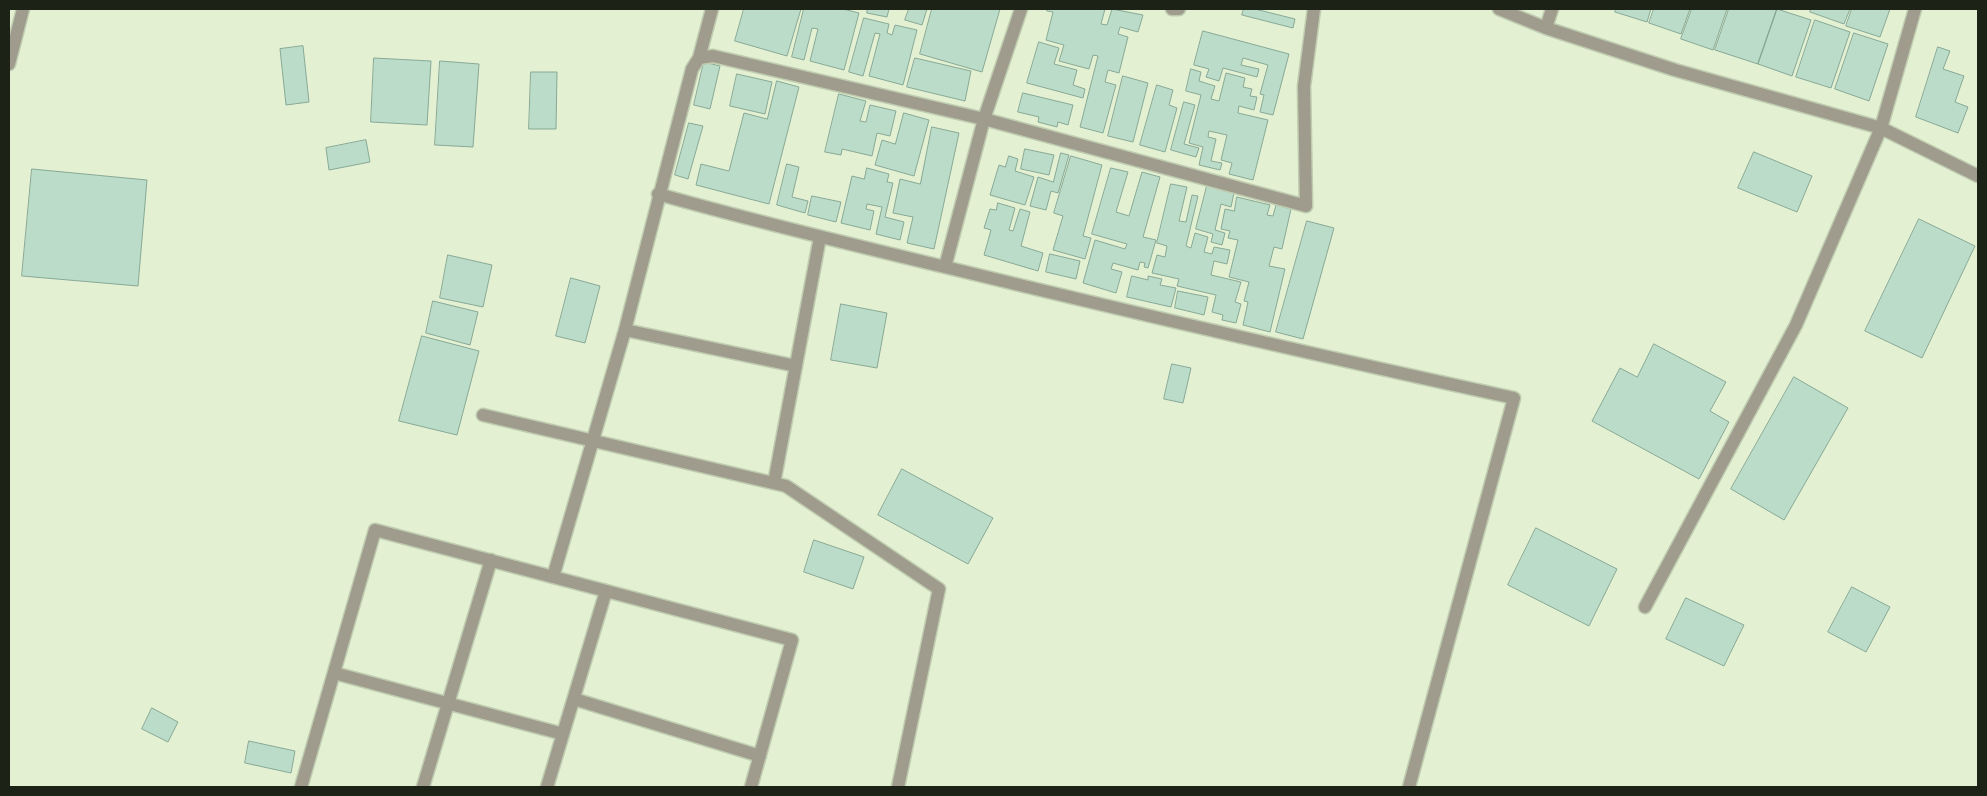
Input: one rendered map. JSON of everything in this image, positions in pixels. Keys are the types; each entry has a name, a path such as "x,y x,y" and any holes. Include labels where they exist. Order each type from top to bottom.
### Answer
{"street":[{"path":"9,64 23,9"},
{"path":"553,577 625,330 658,194 692,69 699,58 712,9"},
{"path":"945,267 984,119 1021,9"},
{"path":"1172,9 1179,9"},
{"path":"699,58 713,56 984,119 1306,206 1304,86 1314,9"},
{"path":"1499,9 1546,28 1675,70 1881,128 1978,176"},
{"path":"1546,28 1552,9"},
{"path":"1644,607 1796,325 1881,128 1915,9"},
{"path":"658,194 753,221 1289,350 1514,398 1409,787"},
{"path":"774,483 820,237"},
{"path":"625,330 796,366"},
{"path":"483,415 786,486 939,590 898,787"},
{"path":"301,787 375,530 792,640 751,787"},
{"path":"423,787 491,560"},
{"path":"547,787 606,591"},
{"path":"334,673 563,734"},
{"path":"574,699 760,756"}],"building":[{"path":"744,9 801,9 787,56 735,41"},
{"path":"804,9 843,9 859,13 844,70 810,61 818,29 812,28 804,60 792,57"},
{"path":"868,9 889,9 887,17 867,13"},
{"path":"909,9 927,9 922,25 905,20"},
{"path":"932,9 1000,9 982,72 920,54"},
{"path":"1048,9 1105,9 1101,24 1107,25 1112,9 1143,15 1138,32 1120,27 1118,34 1128,37 1119,73 1108,70 1105,82 1116,85 1103,133 1080,127 1098,56 1093,55 1089,69 1059,61 1064,45 1046,40 1053,12 1047,11"},
{"path":"1244,9 1255,9 1295,19 1293,28 1242,15"},
{"path":"1616,9 1651,9 1647,22 1615,12"},
{"path":"1654,9 1690,9 1681,34 1649,23"},
{"path":"1692,9 1727,9 1713,50 1681,39"},
{"path":"1729,9 1777,9 1758,64 1715,50"},
{"path":"1777,9 1811,20 1792,76 1758,64"},
{"path":"1811,9 1850,9 1844,24 1810,12"},
{"path":"1852,9 1890,9 1880,37 1846,26"},
{"path":"864,18 889,24 887,33 892,35 895,25 917,30 903,85 869,76 880,34 875,33 863,76 849,72"},
{"path":"1815,20 1850,32 1831,88 1796,77"},
{"path":"1203,31 1289,54 1273,115 1260,112 1264,95 1260,94 1268,65 1243,58 1241,65 1259,69 1257,77 1223,68 1219,81 1206,77 1209,69 1194,65"},
{"path":"1854,33 1888,44 1869,101 1835,89"},
{"path":"1039,42 1059,48 1054,64 1077,70 1073,85 1085,89 1083,98 1027,83"},
{"path":"303,46 309,102 286,105 280,49"},
{"path":"1938,47 1950,51 1943,69 1964,76 1955,102 1968,107 1958,133 1916,117"},
{"path":"374,58 431,61 427,125 371,122"},
{"path":"915,58 971,71 965,101 907,87"},
{"path":"440,61 479,64 473,147 435,145"},
{"path":"704,62 720,66 710,109 694,105"},
{"path":"1191,69 1201,72 1199,81 1215,86 1211,99 1219,101 1226,73 1245,78 1243,87 1252,89 1250,96 1257,97 1254,110 1239,106 1238,113 1268,120 1253,180 1229,174 1232,163 1221,160 1227,135 1209,131 1208,137 1216,139 1211,161 1222,163 1220,170 1199,165 1203,147 1189,143 1201,95 1186,91"},
{"path":"531,72 557,72 556,129 529,129"},
{"path":"737,74 772,82 765,114 730,106"},
{"path":"1123,76 1148,83 1133,142 1108,136"},
{"path":"777,81 799,87 769,204 696,185 701,164 729,171 744,113 767,119"},
{"path":"1157,85 1173,90 1169,105 1177,108 1165,152 1140,145"},
{"path":"1023,93 1073,105 1068,125 1058,122 1057,127 1038,122 1039,117 1018,112"},
{"path":"839,94 866,101 860,121 866,122 870,105 896,111 890,136 877,133 872,156 842,149 841,155 825,152"},
{"path":"1184,102 1195,105 1184,144 1199,148 1196,157 1171,150"},
{"path":"904,113 929,120 914,176 875,165 882,140 895,144"},
{"path":"689,123 703,126 688,179 675,175"},
{"path":"932,127 959,133 934,249 907,243 913,217 893,213 900,179 920,184"},
{"path":"366,140 370,162 329,170 326,148"},
{"path":"1025,149 1054,155 1049,175 1021,169"},
{"path":"1754,152 1812,176 1797,212 1738,188"},
{"path":"1061,153 1069,155 1058,193 1051,191 1046,210 1030,206 1038,177 1053,182"},
{"path":"1009,156 1018,159 1015,171 1034,177 1025,205 990,195 999,165 1005,167"},
{"path":"1071,156 1102,165 1083,236 1091,238 1085,259 1053,250 1063,216 1054,213"},
{"path":"787,164 799,167 792,197 808,201 805,213 777,205"},
{"path":"867,168 889,174 887,182 893,183 885,217 904,222 900,240 876,234 882,207 867,204 866,209 874,211 870,230 841,223 852,176 864,179"},
{"path":"1111,168 1128,172 1116,212 1129,216 1142,172 1160,177 1143,237 1156,240 1148,268 1144,267 1145,263 1140,262 1138,270 1113,263 1111,269 1122,272 1116,293 1083,283 1095,240 1125,249 1127,244 1092,234"},
{"path":"32,169 147,180 138,286 22,276"},
{"path":"1171,184 1187,187 1179,221 1186,222 1192,195 1198,196 1186,246 1191,248 1195,233 1208,237 1204,252 1212,254 1214,247 1230,250 1227,264 1214,261 1211,275 1241,282 1235,302 1241,304 1236,323 1222,320 1223,315 1212,312 1216,295 1177,286 1179,279 1152,273 1157,255 1165,257 1167,246 1157,243"},
{"path":"1207,186 1234,193 1231,207 1221,204 1215,230 1225,233 1222,245 1211,242 1213,234 1196,229"},
{"path":"812,196 841,202 836,222 808,215"},
{"path":"1237,197 1270,205 1267,215 1273,216 1276,205 1291,209 1282,249 1274,247 1269,266 1285,269 1270,332 1243,325 1248,302 1244,301 1249,282 1229,277 1238,240 1228,238 1230,231 1221,229 1225,209 1234,211"},
{"path":"998,203 1015,208 1009,230 1013,231 1020,209 1030,212 1021,246 1043,253 1038,271 984,255 991,230 984,228 990,209 996,210"},
{"path":"1919,219 1975,246 1922,358 1865,331"},
{"path":"1307,221 1334,228 1303,339 1276,332"},
{"path":"1050,254 1080,261 1076,279 1046,272"},
{"path":"448,255 492,265 483,307 440,298"},
{"path":"1132,276 1148,280 1148,276 1162,279 1160,285 1176,288 1171,307 1127,297"},
{"path":"571,278 600,286 585,343 556,336"},
{"path":"1178,291 1208,297 1204,315 1175,308"},
{"path":"433,301 478,312 470,345 426,333"},
{"path":"841,304 887,313 877,368 831,360"},
{"path":"422,336 479,351 457,435 399,421"},
{"path":"1654,344 1726,382 1710,411 1729,422 1699,479 1592,421 1620,368 1637,377"},
{"path":"1172,364 1191,368 1183,403 1164,399"},
{"path":"1794,377 1848,408 1784,520 1731,489"},
{"path":"902,469 993,518 968,564 878,515"},
{"path":"1536,528 1617,569 1589,626 1508,585"},
{"path":"814,540 864,557 853,589 804,572"},
{"path":"1852,587 1890,607 1866,652 1828,632"},
{"path":"1686,598 1744,625 1724,666 1666,639"},
{"path":"152,708 178,722 168,742 142,729"},
{"path":"249,741 295,751 291,773 245,763"}]}
